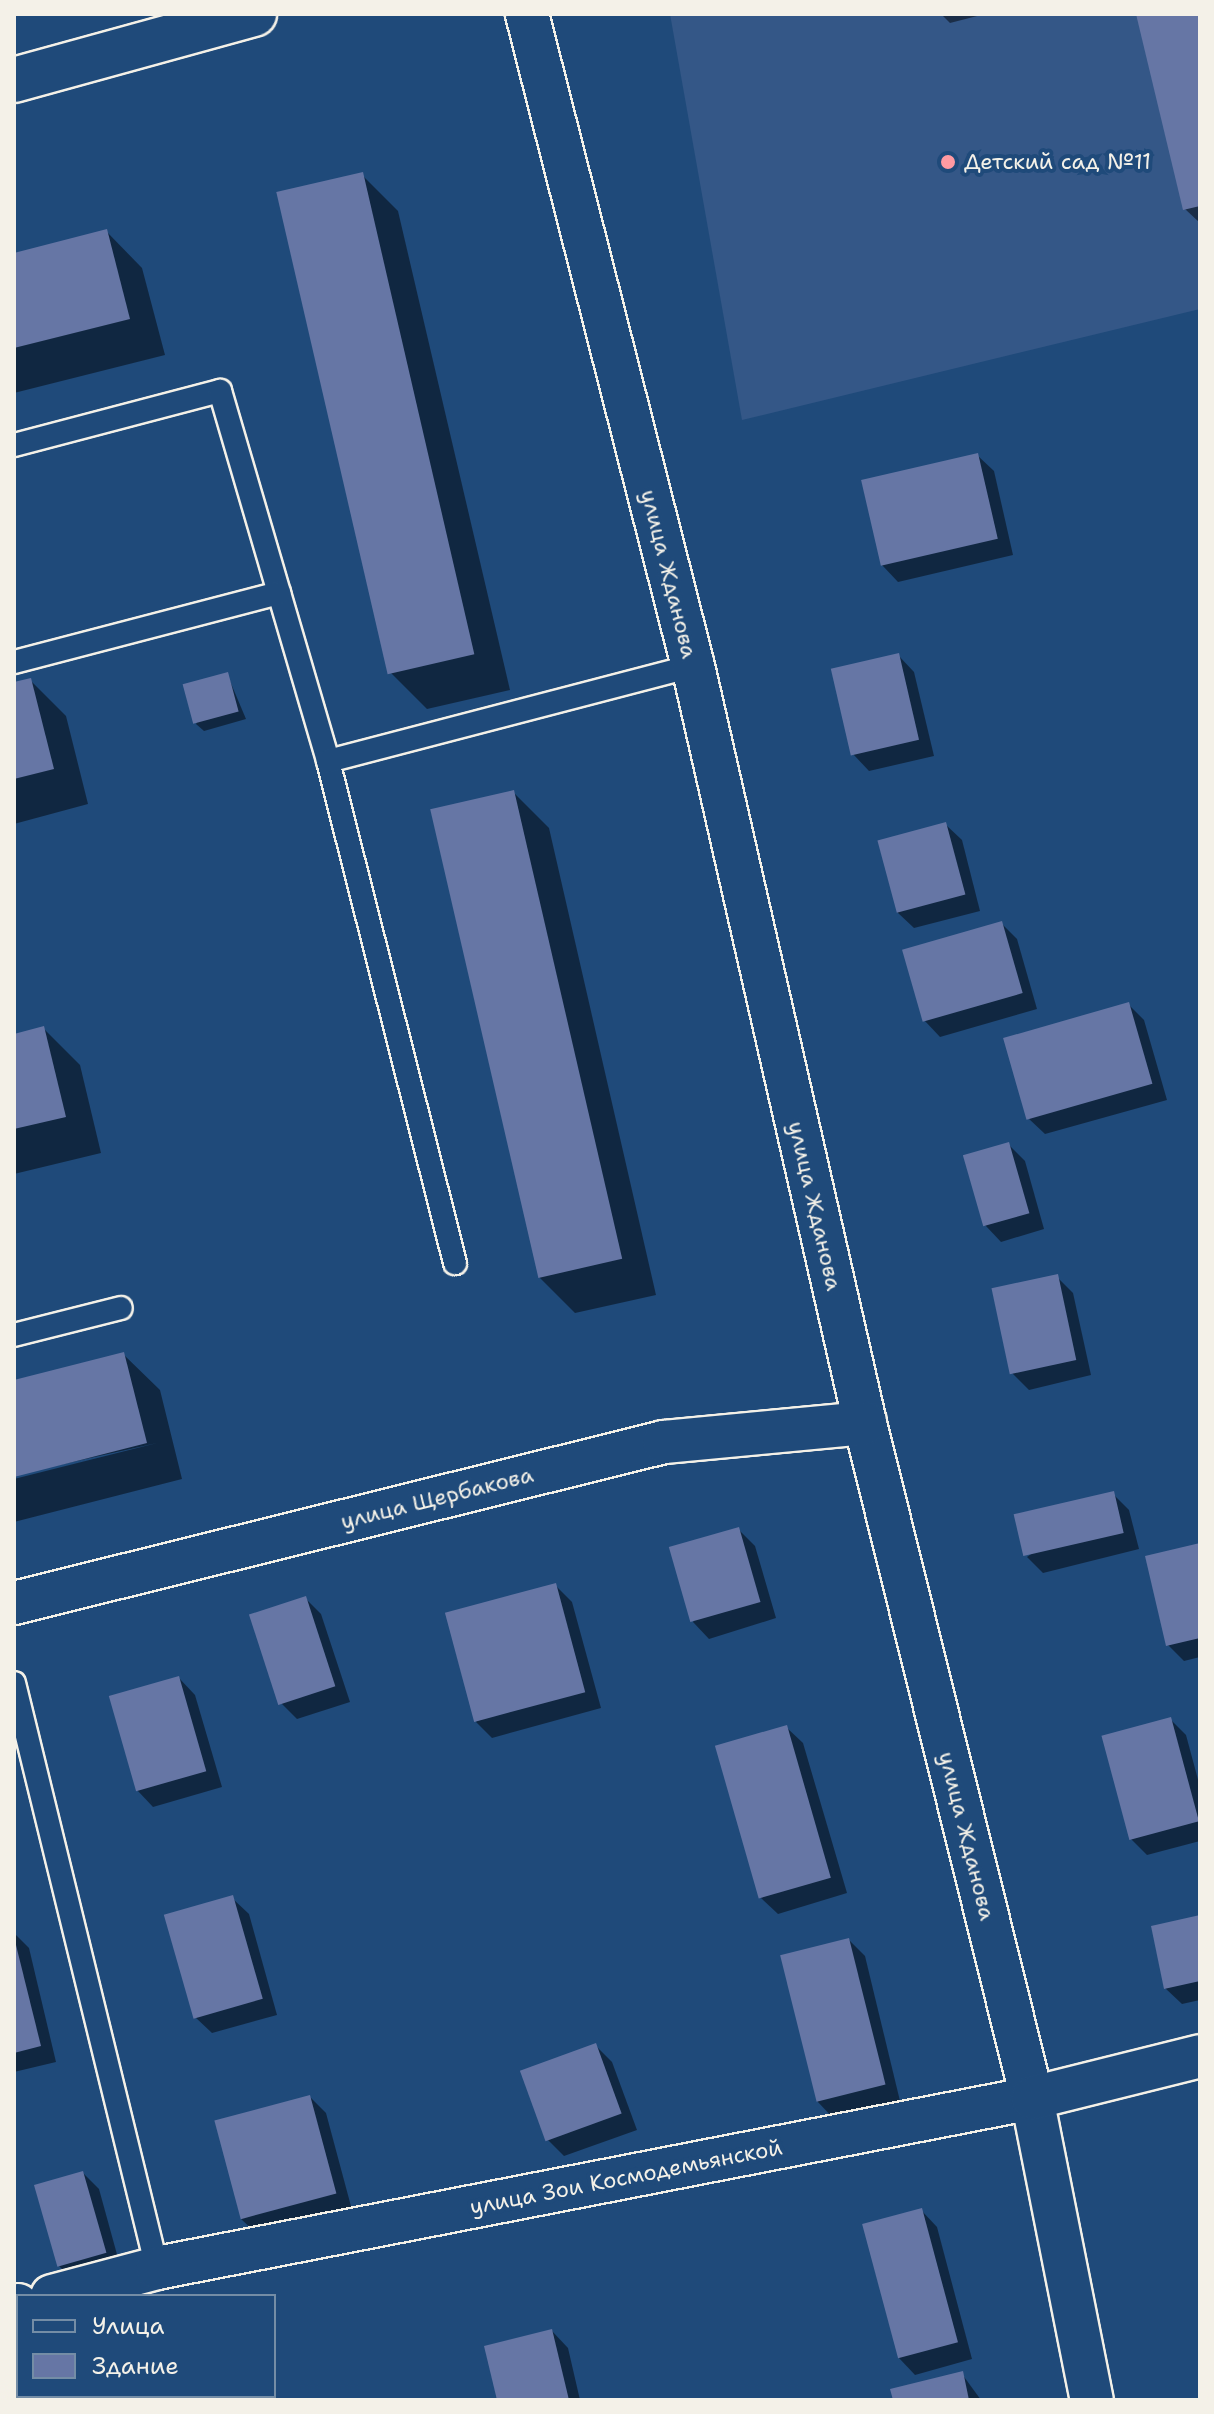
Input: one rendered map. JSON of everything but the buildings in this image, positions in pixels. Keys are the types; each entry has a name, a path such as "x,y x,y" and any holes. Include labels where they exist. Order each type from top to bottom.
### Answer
{"street":[{"path":"14,80 254,14"},
{"name":"улица Жданова","path":"527,14 693,666 865,1423 1032,2098 1092,2400"},
{"name":"улица Щербакова","path":"14,1603 664,1442 865,1423"},
{"name":"улица Зои Космодемьянской","path":"60,2294 157,2268 1032,2098 1200,2056"}],"lane":[{"path":"14,445 220,391 328,761 455,1263"},
{"path":"14,662 279,593"},
{"path":"328,761 693,666"},
{"path":"14,1335 121,1308"},
{"path":"14,1683 157,2268"}],"shaded area":[{"name":"Детский сад №11","path":"670,14 1200,14 1200,309 742,420"}],"place":[{"name":"Детский сад №11","path":"948,162"}]}
